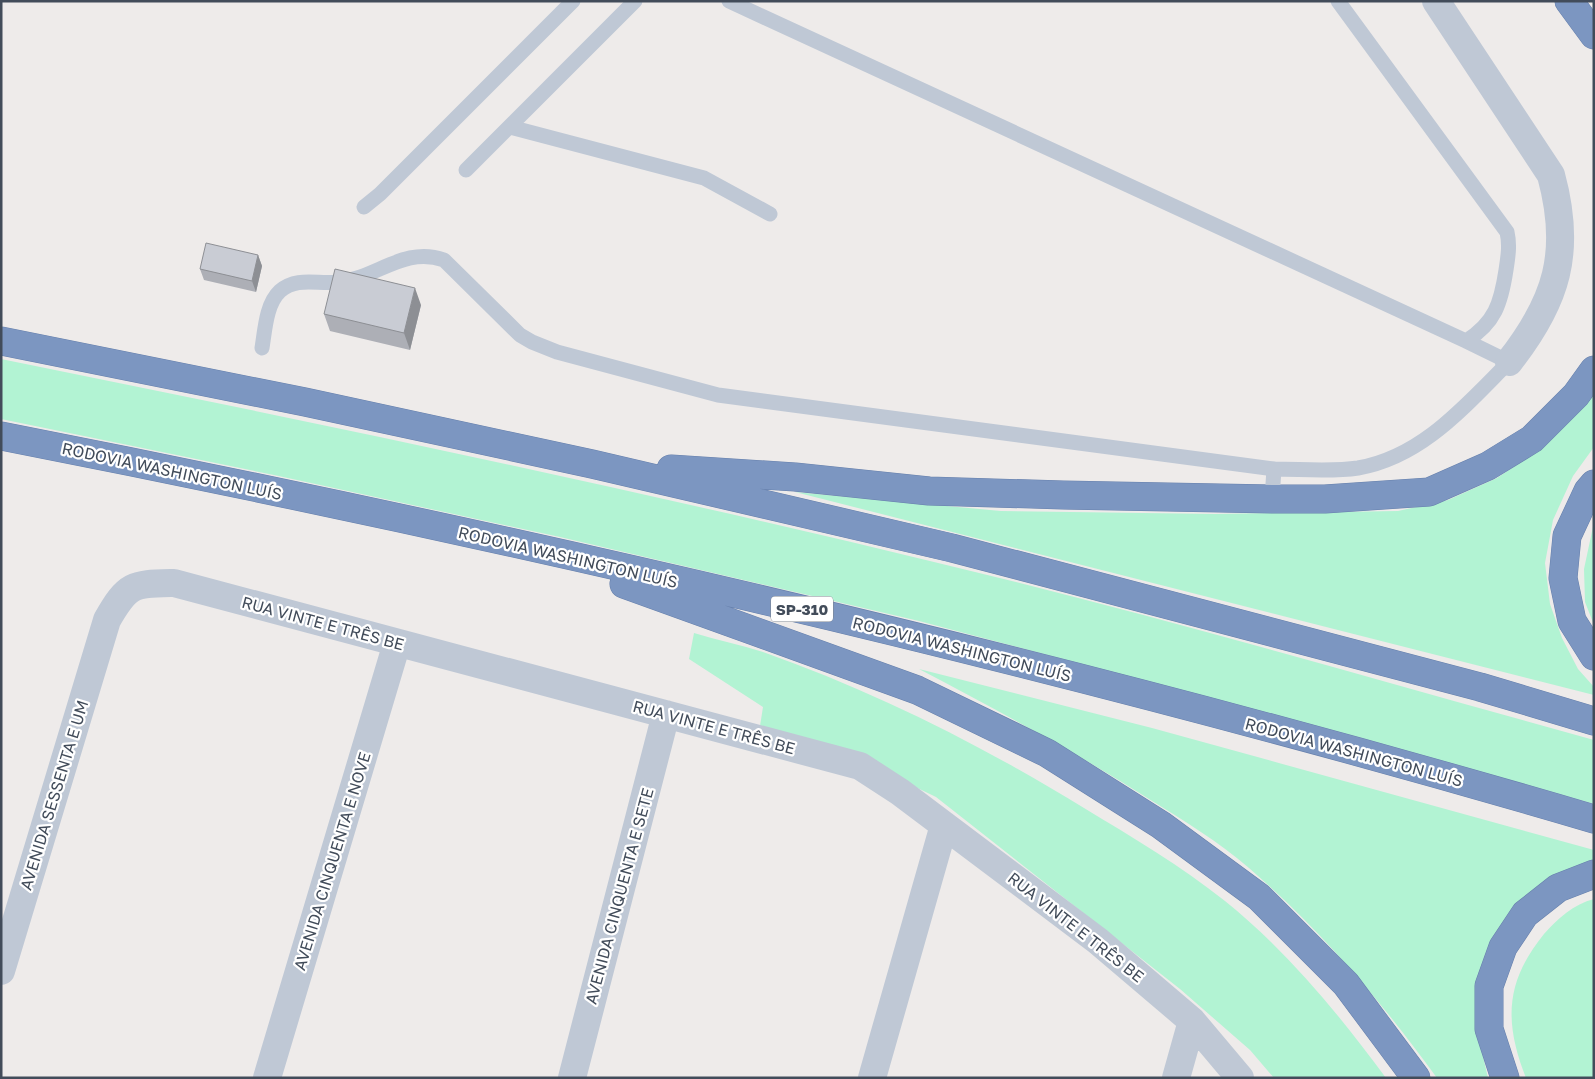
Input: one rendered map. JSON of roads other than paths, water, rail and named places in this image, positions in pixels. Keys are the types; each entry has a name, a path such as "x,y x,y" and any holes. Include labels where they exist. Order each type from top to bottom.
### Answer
{"highway":[{"path":"1569,1 1594,35"},
{"path":"1,341 305,402 592,464 952,548 1470,685 1594,721"},
{"path":"592,464 795,477 929,491 1272,499 1429,492 1488,466 1532,439 1576,395 1594,370"},
{"name":"RODOVIA WASHINGTON LUÍS","path":"1,436 505,542 919,636 1447,776 1594,819"},
{"path":"1594,484 1588,491 1567,536 1563,578 1572,621 1594,656"},
{"path":"505,542 917,690 1047,753 1161,825 1259,897 1346,984 1416,1078"},
{"path":"1505,1078 1489,1029 1489,986 1503,947 1525,914 1558,888 1594,874"}],"street":[{"path":"1436,1 1551,175 1559,202 1560,258 1554,285 1543,312 1529,336 1509,362"},
{"name":"RUA VINTE E TRÊS BE","path":"107,620 120,597 140,584 174,583 860,766 900,792 1098,941 1192,1021 1240,1078"},
{"name":"AVENIDA SESSENTA E UM","path":"1,971 107,620"},
{"name":"AVENIDA CINQUENTA E NOVE","path":"267,1078 397,643"},
{"name":"AVENIDA CINQUENTA E SETE","path":"572,1078 666,714"},
{"path":"872,1078 944,825"},
{"path":"1176,1078 1192,1021"}],"lane":[{"path":"364,206 380,194 573,1"},
{"path":"466,170 635,1"},
{"path":"262,348 270,306 285,287 308,281 325,283 354,280 405,259 418,256 432,256 444,260 508,325 532,342 557,352 718,395 1274,469 1357,468 1383,462 1408,451 1430,437 1456,415 1509,362 729,1"},
{"path":"1338,1 1504,224 1509,247 1502,298 1484,327 1466,341"},
{"path":"510,126 704,178 770,214"},
{"path":"1272,499 1274,469"}]}
